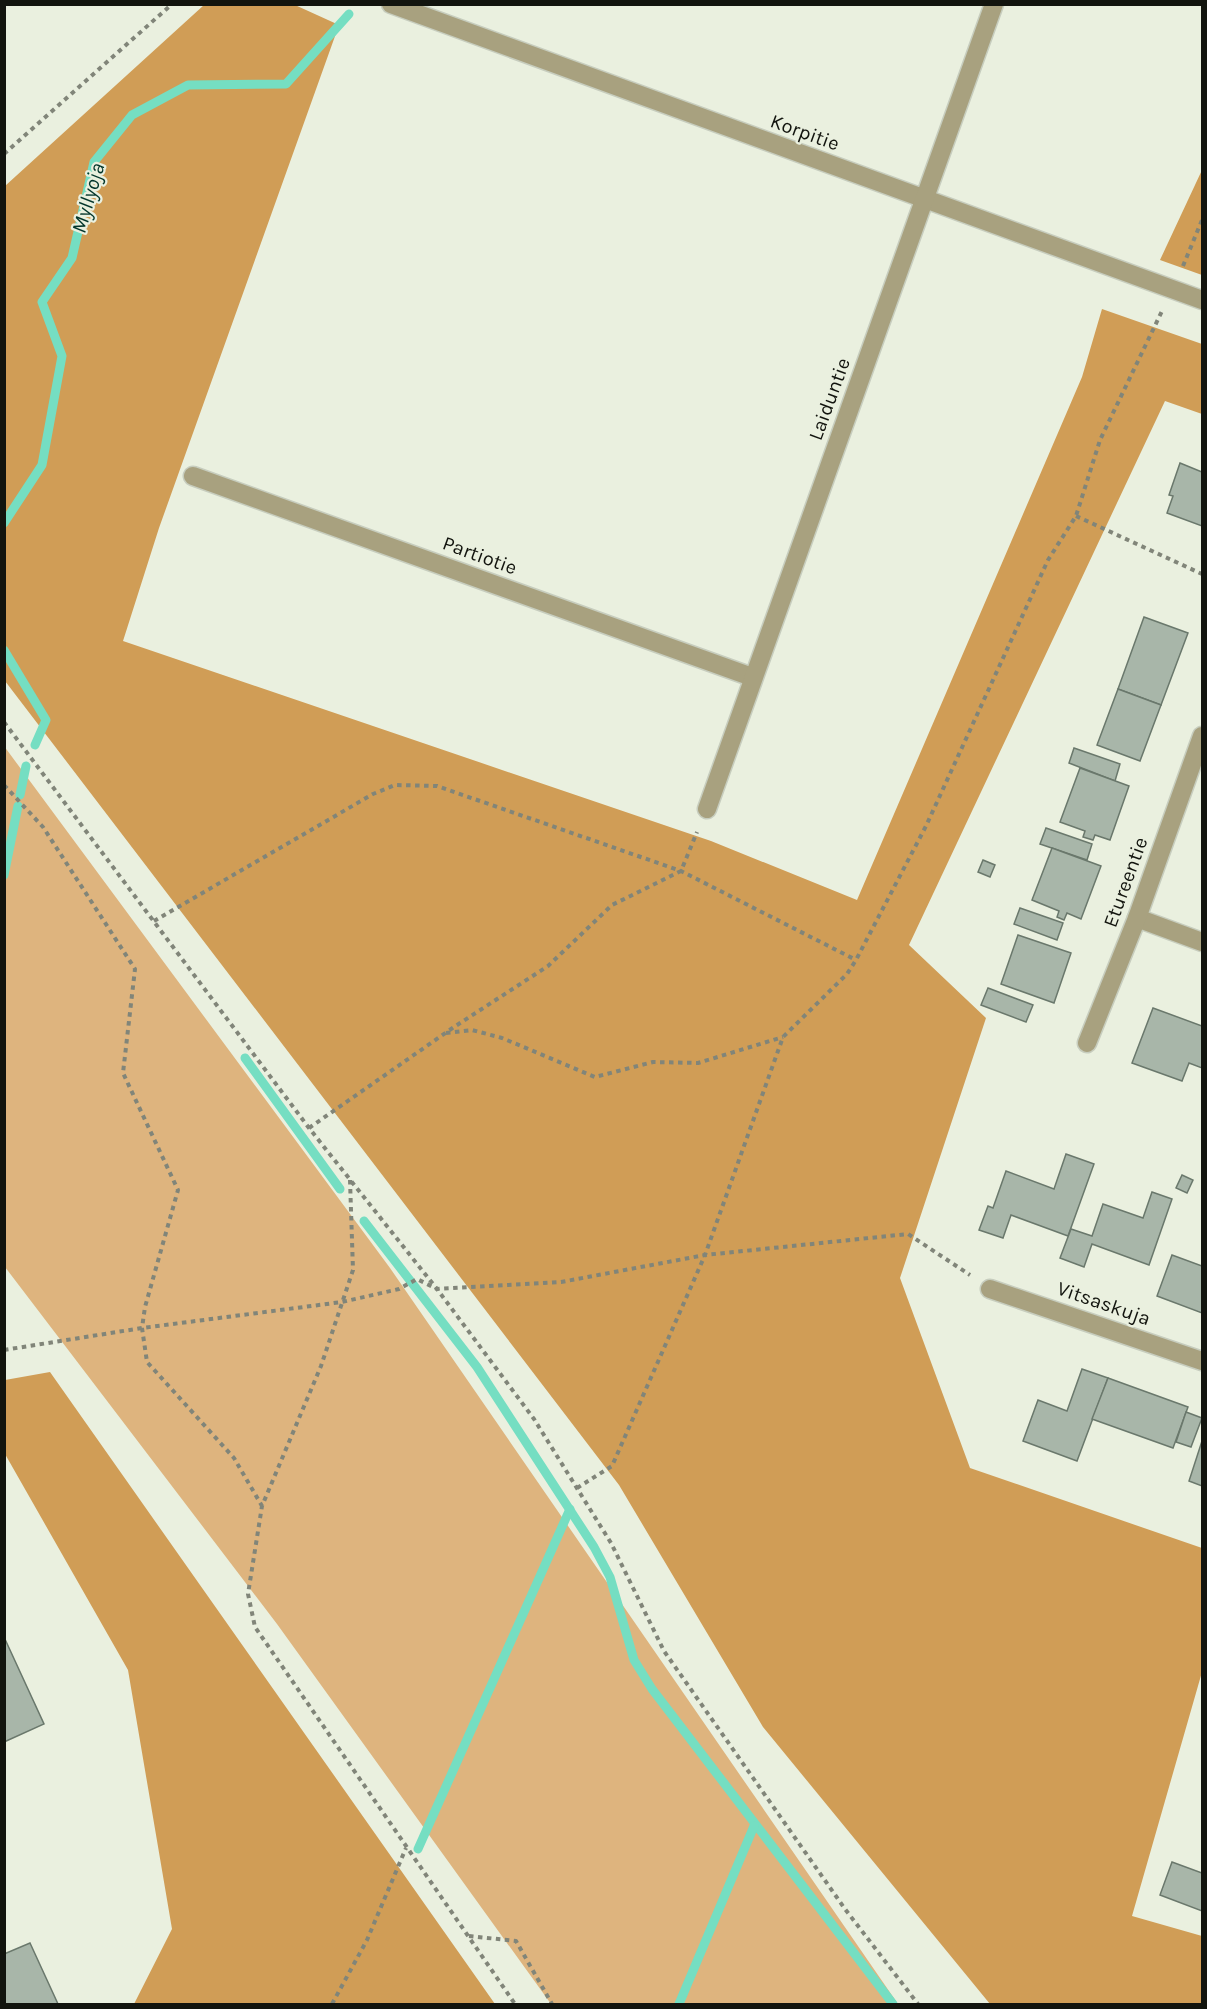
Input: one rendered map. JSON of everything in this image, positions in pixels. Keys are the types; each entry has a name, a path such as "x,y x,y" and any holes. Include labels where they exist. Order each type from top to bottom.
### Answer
{"street":[{"name":"Korpitie","path":"392,4 1203,300"},
{"name":"Laiduntie","path":"707,809 752,676 926,200 994,4"},
{"name":"Partiotie","path":"193,476 752,676"},
{"name":"Etureentie","path":"1088,1043 1137,918 1203,736"},
{"path":"1137,918 1203,942"},
{"name":"Vitsaskuja","path":"990,1288 1203,1361"}],"path":[{"path":"4,154 172,4"},
{"path":"578,1488 612,1466 705,1255 784,1036 847,974 926,826 1048,560 1076,516 1100,440 1173,289 1203,220"},
{"path":"1076,516 1203,574"},
{"path":"4,722 309,1128 438,1289 534,1419 611,1543 664,1651 845,1909 918,2004"},
{"path":"4,785 44,826 135,969 123,1073 178,1191 145,1307 142,1328 147,1362 234,1458 262,1506"},
{"path":"154,921 373,794 395,785 436,786 681,871 856,960"},
{"path":"309,1128 444,1034 548,966 612,905 681,871 707,809"},
{"path":"444,1034 472,1030 502,1038 595,1077 653,1062 698,1063 784,1036"},
{"path":"350,1180 353,1270 321,1366 262,1506 249,1594 255,1627 515,2004"},
{"path":"4,1350 142,1328 342,1302 399,1289 417,1279 438,1289 561,1282 705,1255 908,1234 990,1288"},
{"path":"332,2004 367,1940 406,1847"},
{"path":"468,1936 516,1941 552,2004"}],"shaded area":[{"path":"204,5 295,5 339,25 159,528 123,641 711,841 857,900 1082,377 1102,309 1202,344 1202,414 1165,401 909,945 986,1018 900,1278 970,1468 1202,1548 1202,1672 1132,1916 1202,1936 1202,2004 990,2004 763,1727 619,1485 5,681 5,186"},
{"path":"1202,170 1202,275 1160,260"},
{"path":"4,746 390,1268 898,2004 551,2004 277,1624 5,1267"},
{"path":"50,1372 495,2004 134,2004 172,1929 128,1670 5,1454 5,1380"}],"building":[{"path":"1180,463 1202,472 1202,526 1167,513 1173,496 1169,495"},
{"path":"1144,617 1188,633 1161,705 1118,689"},
{"path":"1118,689 1161,705 1140,761 1097,745"},
{"path":"1074,748 1120,764 1115,781 1069,763"},
{"path":"1080,768 1129,786 1110,840 1095,835 1093,840 1083,837 1085,831 1060,822"},
{"path":"1046,828 1092,844 1087,860 1040,844"},
{"path":"1052,848 1101,866 1081,919 1067,913 1064,920 1057,917 1059,911 1032,900"},
{"path":"983,860 995,865 990,877 978,872"},
{"path":"1020,908 1063,923 1057,940 1014,924"},
{"path":"1018,935 1071,953 1054,1003 1001,984"},
{"path":"988,988 1033,1005 1026,1022 981,1005"},
{"path":"1153,1008 1202,1026 1202,1068 1189,1063 1182,1081 1132,1063"},
{"path":"1066,1154 1094,1164 1068,1236 1011,1215 1003,1238 979,1230 988,1206 993,1208 1006,1171 1054,1189"},
{"path":"1182,1175 1193,1180 1187,1193 1176,1188"},
{"path":"1152,1192 1172,1199 1149,1265 1092,1244 1084,1267 1060,1258 1071,1229 1092,1236 1103,1204 1143,1218"},
{"path":"1172,1255 1202,1266 1202,1313 1157,1296"},
{"path":"1082,1369 1108,1378 1077,1461 1023,1441 1038,1400 1067,1411"},
{"path":"1108,1378 1188,1407 1173,1448 1092,1419"},
{"path":"1186,1412 1202,1418 1191,1447 1176,1442"},
{"path":"1202,1441 1202,1486 1189,1481"},
{"path":"4,1637 44,1724 4,1742"},
{"path":"1172,1862 1202,1873 1202,1911 1160,1895"},
{"path":"30,1943 58,2004 4,2004 4,1954"}],"waterway":[{"name":"Myllyoja","path":"4,523 42,465 62,356 42,302 72,258 94,162 132,115 188,85 286,84 349,14"},
{"name":"Myllyoja","path":"4,650 46,720 35,745"},
{"name":"Myllyoja","path":"20,795 26,766"},
{"name":"Myllyoja","path":"4,875 18,806"},
{"path":"245,1058 340,1189"},
{"path":"364,1221 477,1367 594,1547 610,1577 634,1660 652,1689 893,2004"},
{"path":"418,1849 570,1509"},
{"path":"679,2004 754,1826"}]}
